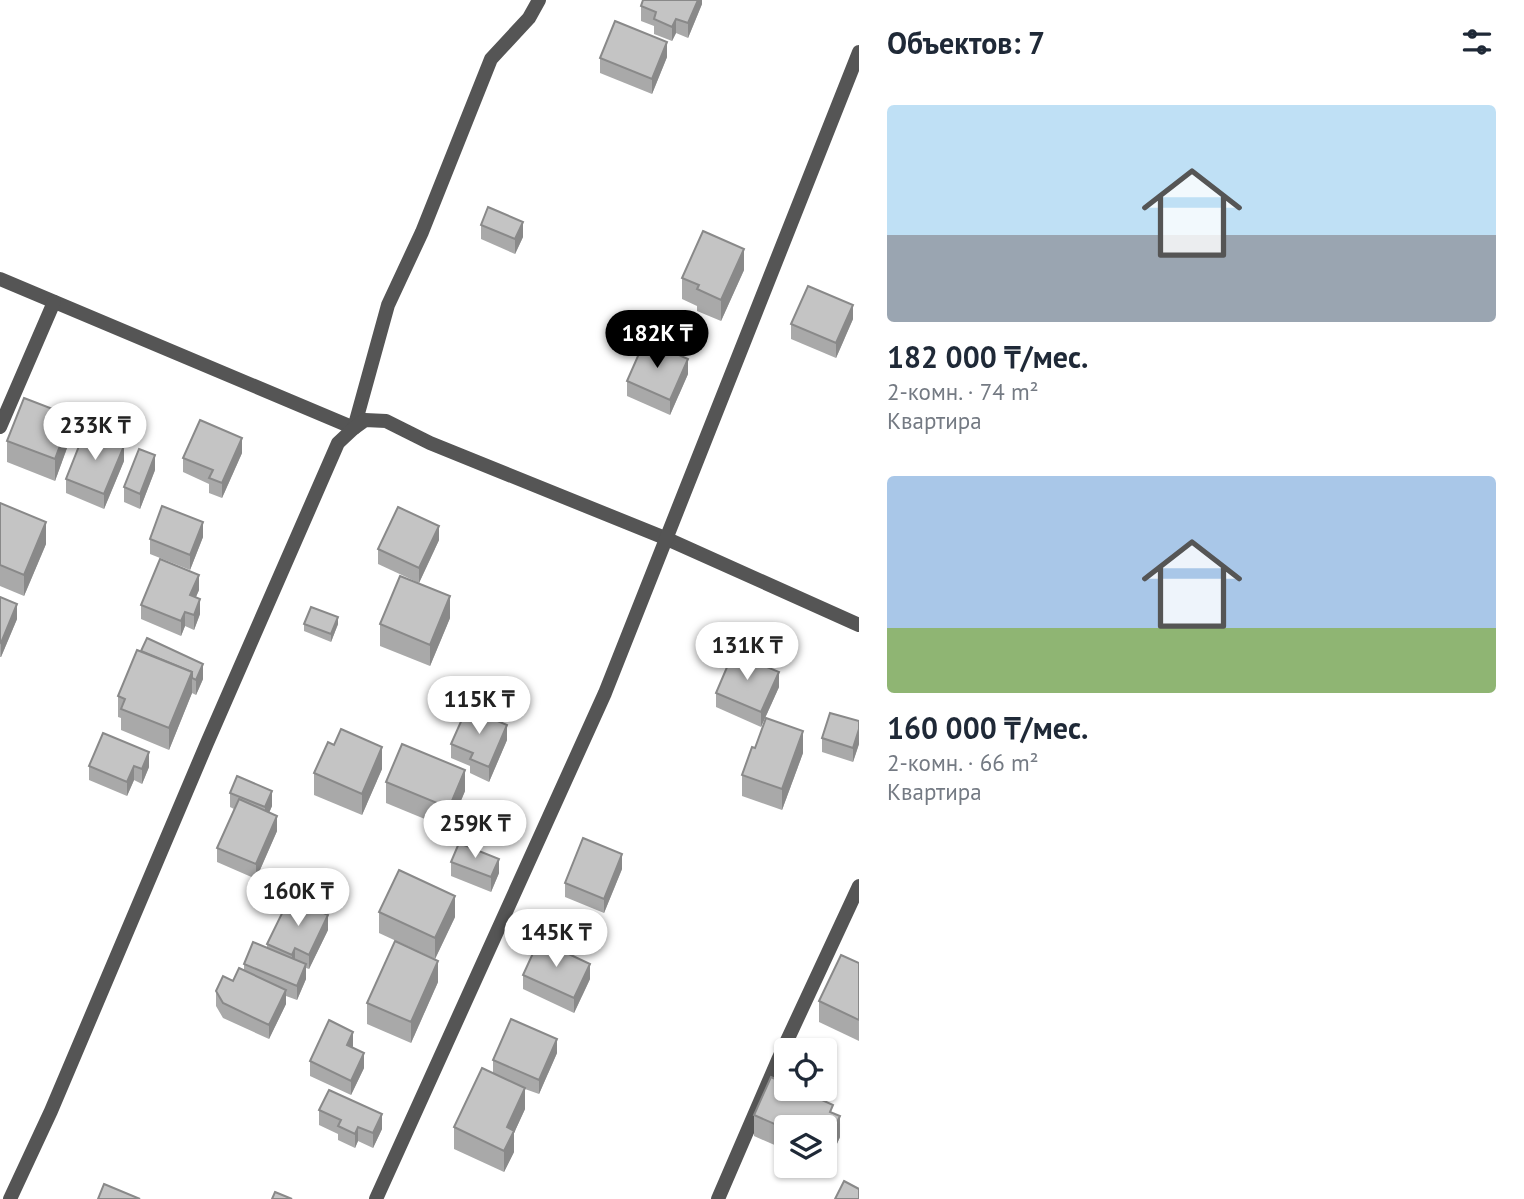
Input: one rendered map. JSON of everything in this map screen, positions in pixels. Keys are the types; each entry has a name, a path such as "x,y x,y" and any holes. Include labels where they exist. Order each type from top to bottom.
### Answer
{"street":[{"path":"354,428 388,305 422,232 491,59 529,18 539,0"},
{"path":"376,1199 599,705 859,52"},
{"path":"0,279 354,428"},
{"path":"0,427 54,302"},
{"path":"10,1199 51,1111 332,456 338,443 365,420 386,421 430,443 665,538 859,625"},
{"path":"718,1199 778,1059 859,886"}],"building":[{"path":"643,0 698,0 688,23 676,19 672,27 654,19 656,12 641,6"},
{"path":"615,21 667,42 652,79 600,58"},
{"path":"488,207 523,222 515,239 481,225"},
{"path":"703,231 744,249 721,300 697,289 699,285 682,278"},
{"path":"808,286 853,305 836,343 791,324"},
{"path":"645,340 688,359 670,400 627,381"},
{"path":"24,398 71,416 55,459 7,441"},
{"path":"200,420 242,438 222,483 209,478 213,470 183,458"},
{"path":"85,431 124,446 104,494 66,479"},
{"path":"139,449 155,455 140,494 124,487"},
{"path":"0,503 46,522 24,575 0,565"},
{"path":"162,506 203,522 190,555 150,539"},
{"path":"398,507 439,526 419,568 378,549"},
{"path":"160,559 199,575 190,595 200,599 194,615 185,612 181,621 141,605"},
{"path":"400,576 450,596 430,645 380,624"},
{"path":"0,597 17,604 1,643 0,642"},
{"path":"311,607 338,617 331,634 304,624"},
{"path":"147,638 203,664 196,680 192,678 192,672 141,651"},
{"path":"137,650 192,672 169,728 121,709 125,699 118,696"},
{"path":"733,653 779,672 761,712 716,693"},
{"path":"467,708 507,725 489,767 470,759 473,753 451,744"},
{"path":"830,713 859,721 853,748 822,738"},
{"path":"766,718 803,731 782,789 742,775"},
{"path":"341,729 382,747 362,794 314,773 328,742 334,745"},
{"path":"103,733 149,752 142,769 134,766 127,782 89,766"},
{"path":"402,744 465,770 449,808 386,782"},
{"path":"237,776 272,791 265,807 230,793"},
{"path":"239,799 277,816 256,864 217,848"},
{"path":"583,838 622,854 604,899 565,883"},
{"path":"459,843 499,859 491,877 451,862"},
{"path":"399,870 455,896 435,938 379,912"},
{"path":"290,897 328,915 309,955 295,948 292,955 267,944"},
{"path":"539,940 590,964 574,998 523,975"},
{"path":"395,941 438,961 411,1022 367,1003"},
{"path":"253,942 306,964 297,986 244,964"},
{"path":"841,955 859,963 859,1020 819,1001"},
{"path":"239,968 286,990 269,1025 223,1003 216,991 223,976 233,981"},
{"path":"511,1019 557,1039 539,1080 493,1060"},
{"path":"329,1020 353,1032 347,1045 364,1053 351,1081 310,1061"},
{"path":"482,1068 525,1088 507,1127 514,1131 504,1151 454,1127"},
{"path":"771,1077 774,1078 774,1101 824,1101 833,1105 830,1112 840,1116 837,1122 837,1115 774,1115 774,1124 754,1115"},
{"path":"329,1090 382,1114 373,1133 358,1127 355,1134 338,1126 341,1120 319,1110"},
{"path":"844,1181 859,1189 859,1199 835,1199"},
{"path":"104,1184 140,1199 98,1199"},
{"path":"275,1192 292,1199 272,1199"}]}
